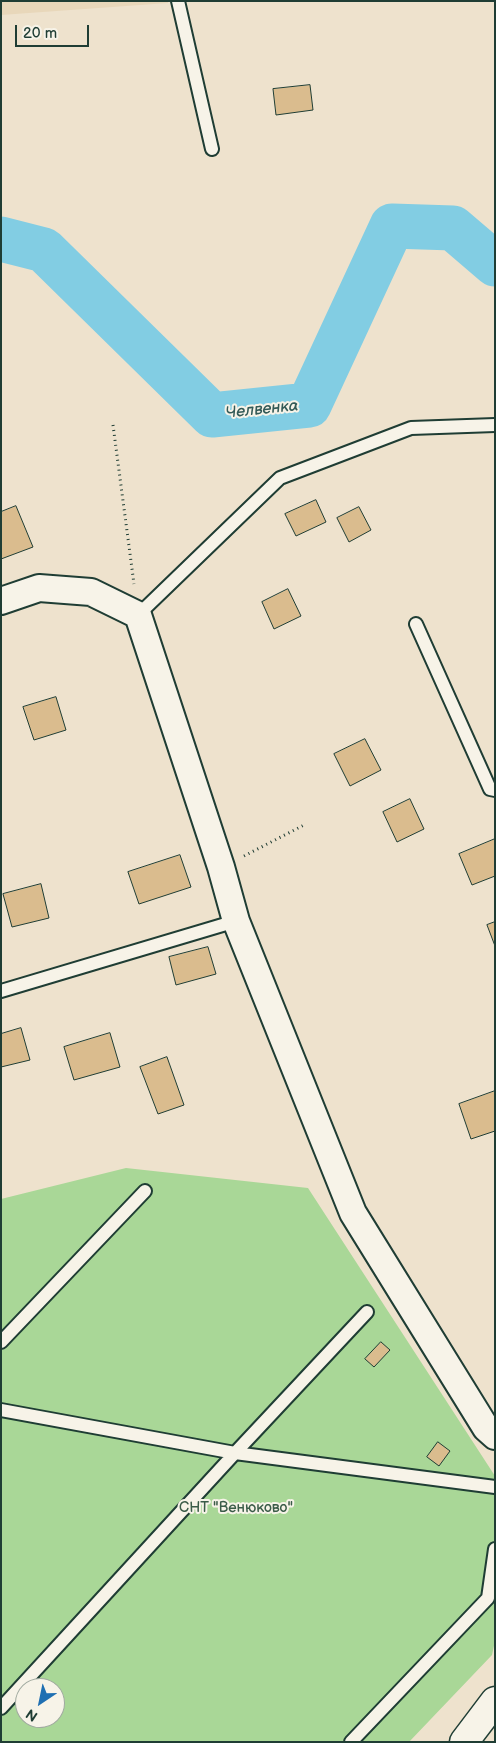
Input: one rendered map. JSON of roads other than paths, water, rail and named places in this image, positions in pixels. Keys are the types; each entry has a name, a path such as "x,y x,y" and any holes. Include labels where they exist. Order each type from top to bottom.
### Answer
{"street":[{"path":"1,601 39,588 91,592 138,615 221,867 236,921 353,1213 486,1428 495,1436"},
{"path":"464,1742 495,1701"}],"lane":[{"path":"178,1 212,149"},
{"path":"138,615 280,478 411,428 495,425"},
{"path":"416,624 490,789 495,790"},
{"path":"1,991 236,921"},
{"path":"1,1342 145,1191"},
{"path":"1,1708 367,1312"},
{"path":"1,1410 235,1453 495,1487"},
{"path":"351,1742 488,1598 495,1548"}],"waterway":[{"name":"Челвенка","path":"1,239 44,250 212,415 309,405 392,226 453,228 495,264"}],"park label":[{"name":"СНТ \"Венюково\"","path":"236,1508"}]}
